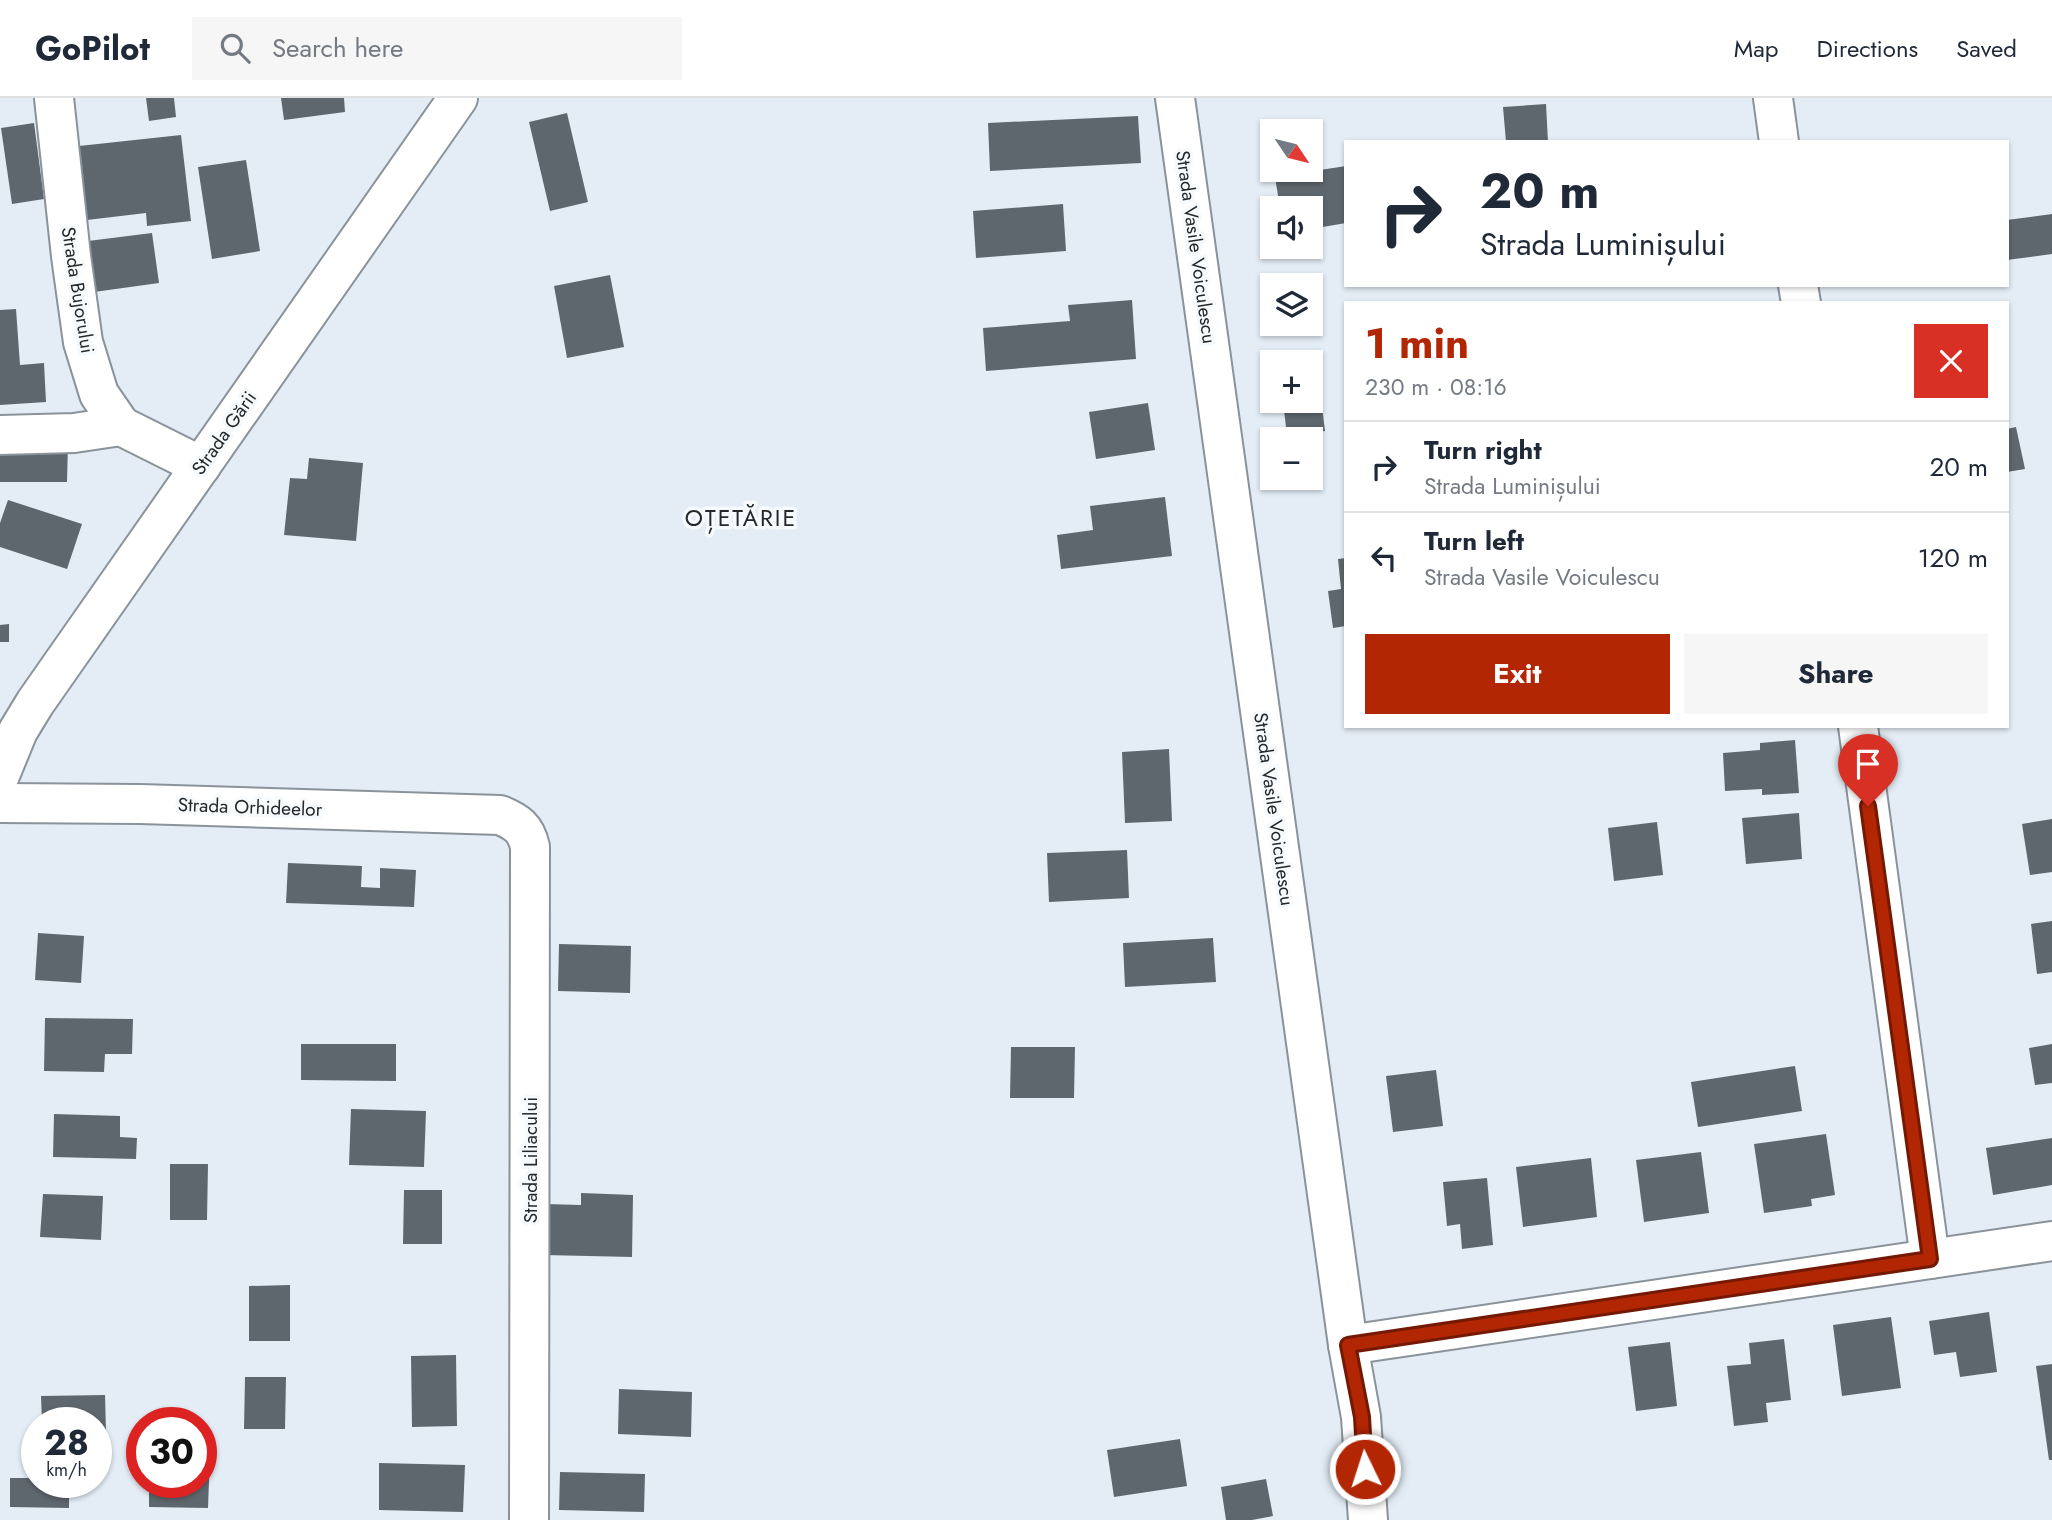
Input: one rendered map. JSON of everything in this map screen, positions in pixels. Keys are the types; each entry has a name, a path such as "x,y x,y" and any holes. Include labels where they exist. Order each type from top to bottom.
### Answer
{"street":[{"name":"Strada Bujorului","path":"54,98 83,342 99,394 121,426 201,466"},
{"name":"Strada Gării","path":"0,775 18,731 35,703 458,98"},
{"name":"Strada Vasile Voiculescu","path":"1175,98 1348,1345 1362,1417 1368,1520"},
{"path":"1773,98 1779,140"},
{"path":"0,435 74,433 121,426"},
{"path":"1858,728 1930,1259"},
{"name":"Strada Orhideelor","path":"0,803 140,804 500,815"},
{"name":"Strada Liliacului","path":"500,815 522,827 528,836 530,847 529,1520"},
{"path":"1348,1345 2052,1241"}],"building":[{"path":"146,98 174,98 176,117 149,121"},
{"path":"281,98 344,98 345,112 284,120"},
{"path":"1546,104 1548,140 1506,140 1503,107"},
{"path":"567,113 588,202 550,211 529,122"},
{"path":"1138,116 1141,163 990,171 988,123"},
{"path":"34,123 44,199 12,204 1,128"},
{"path":"181,135 191,221 147,226 146,213 87,220 79,146"},
{"path":"246,160 260,251 212,259 198,167"},
{"path":"1344,166 1344,223 1323,227 1323,196 1278,196 1276,182 1323,182 1323,170"},
{"path":"1063,204 1066,251 976,258 973,211"},
{"path":"2052,214 2052,254 2009,260 2009,220"},
{"path":"152,233 159,283 94,292 88,241"},
{"path":"610,275 624,347 567,358 554,286"},
{"path":"1132,300 1136,359 986,371 983,328 1070,321 1068,305"},
{"path":"16,309 20,365 44,363 46,402 0,405 0,310"},
{"path":"1148,403 1155,450 1096,459 1089,412"},
{"path":"1284,413 1323,413 1325,431 1323,427 1286,427"},
{"path":"2016,427 2025,469 2009,472 2009,429"},
{"path":"0,442 68,443 67,482 0,482"},
{"path":"309,458 363,463 356,541 284,535 290,478 307,479"},
{"path":"1165,497 1172,556 1061,569 1057,535 1093,530 1090,506"},
{"path":"8,500 82,524 67,569 0,547 0,523"},
{"path":"1344,558 1344,626 1333,628 1328,591 1341,589 1338,559"},
{"path":"9,624 9,642 0,642 0,625"},
{"path":"1795,740 1799,793 1762,795 1762,789 1725,791 1723,753 1760,750 1760,743"},
{"path":"1169,749 1172,821 1125,823 1122,752"},
{"path":"1799,813 1802,859 1746,864 1742,818"},
{"path":"2052,819 2052,872 2030,875 2022,824"},
{"path":"1657,822 1663,875 1614,881 1608,828"},
{"path":"1127,850 1129,898 1049,902 1047,853"},
{"path":"288,863 362,866 361,887 380,888 380,868 416,870 414,907 286,903"},
{"path":"2052,921 2052,972 2037,974 2031,924"},
{"path":"38,933 84,936 81,983 35,980"},
{"path":"1213,938 1216,982 1125,987 1123,943"},
{"path":"559,944 631,946 630,993 558,991"},
{"path":"45,1018 133,1019 132,1054 105,1054 104,1072 44,1071"},
{"path":"301,1044 396,1044 396,1081 301,1080"},
{"path":"2052,1044 2052,1083 2035,1085 2029,1048"},
{"path":"1011,1047 1075,1047 1074,1098 1010,1098"},
{"path":"1795,1066 1802,1111 1698,1127 1691,1082"},
{"path":"1436,1070 1443,1126 1393,1132 1386,1076"},
{"path":"351,1109 426,1111 424,1167 349,1165"},
{"path":"54,1114 120,1116 120,1137 137,1138 136,1159 53,1157"},
{"path":"1826,1134 1835,1195 1811,1199 1812,1206 1764,1213 1754,1144"},
{"path":"2052,1138 2052,1185 1993,1195 1986,1148"},
{"path":"1701,1152 1709,1213 1644,1222 1636,1160"},
{"path":"1591,1158 1597,1217 1523,1227 1516,1167"},
{"path":"170,1164 208,1164 207,1220 170,1220"},
{"path":"1487,1178 1493,1245 1462,1249 1460,1224 1447,1226 1443,1182"},
{"path":"404,1190 442,1190 442,1244 403,1244"},
{"path":"581,1193 633,1195 632,1257 544,1255 546,1204 581,1205"},
{"path":"43,1194 103,1196 101,1240 40,1237"},
{"path":"290,1285 290,1341 249,1341 249,1286"},
{"path":"1989,1312 1997,1372 1960,1377 1956,1352 1934,1355 1929,1321"},
{"path":"1891,1317 1901,1388 1842,1396 1833,1325"},
{"path":"1784,1339 1791,1400 1766,1403 1768,1422 1734,1426 1727,1366 1751,1364 1749,1343"},
{"path":"1670,1342 1677,1406 1636,1411 1628,1347"},
{"path":"456,1355 457,1426 412,1427 411,1356"},
{"path":"2052,1364 2052,1460 2049,1460 2036,1366"},
{"path":"245,1377 286,1377 285,1429 244,1429"},
{"path":"619,1389 692,1392 691,1437 618,1434"},
{"path":"105,1395 105,1407 41,1407 41,1396"},
{"path":"1180,1439 1187,1486 1114,1497 1107,1450"},
{"path":"379,1463 465,1465 463,1512 379,1510"},
{"path":"560,1472 645,1474 644,1512 559,1510"},
{"path":"10,1478 21,1478 21,1498 69,1498 69,1508 10,1507"},
{"path":"1266,1479 1273,1516 1252,1520 1226,1520 1221,1487"},
{"path":"149,1498 208,1498 208,1508 149,1507"}],"district":[{"name":"OȚETĂRIE","path":"741,518"}],"route":[{"path":"1365,1469 1362,1417 1348,1345 1930,1259 1868,806"}]}
